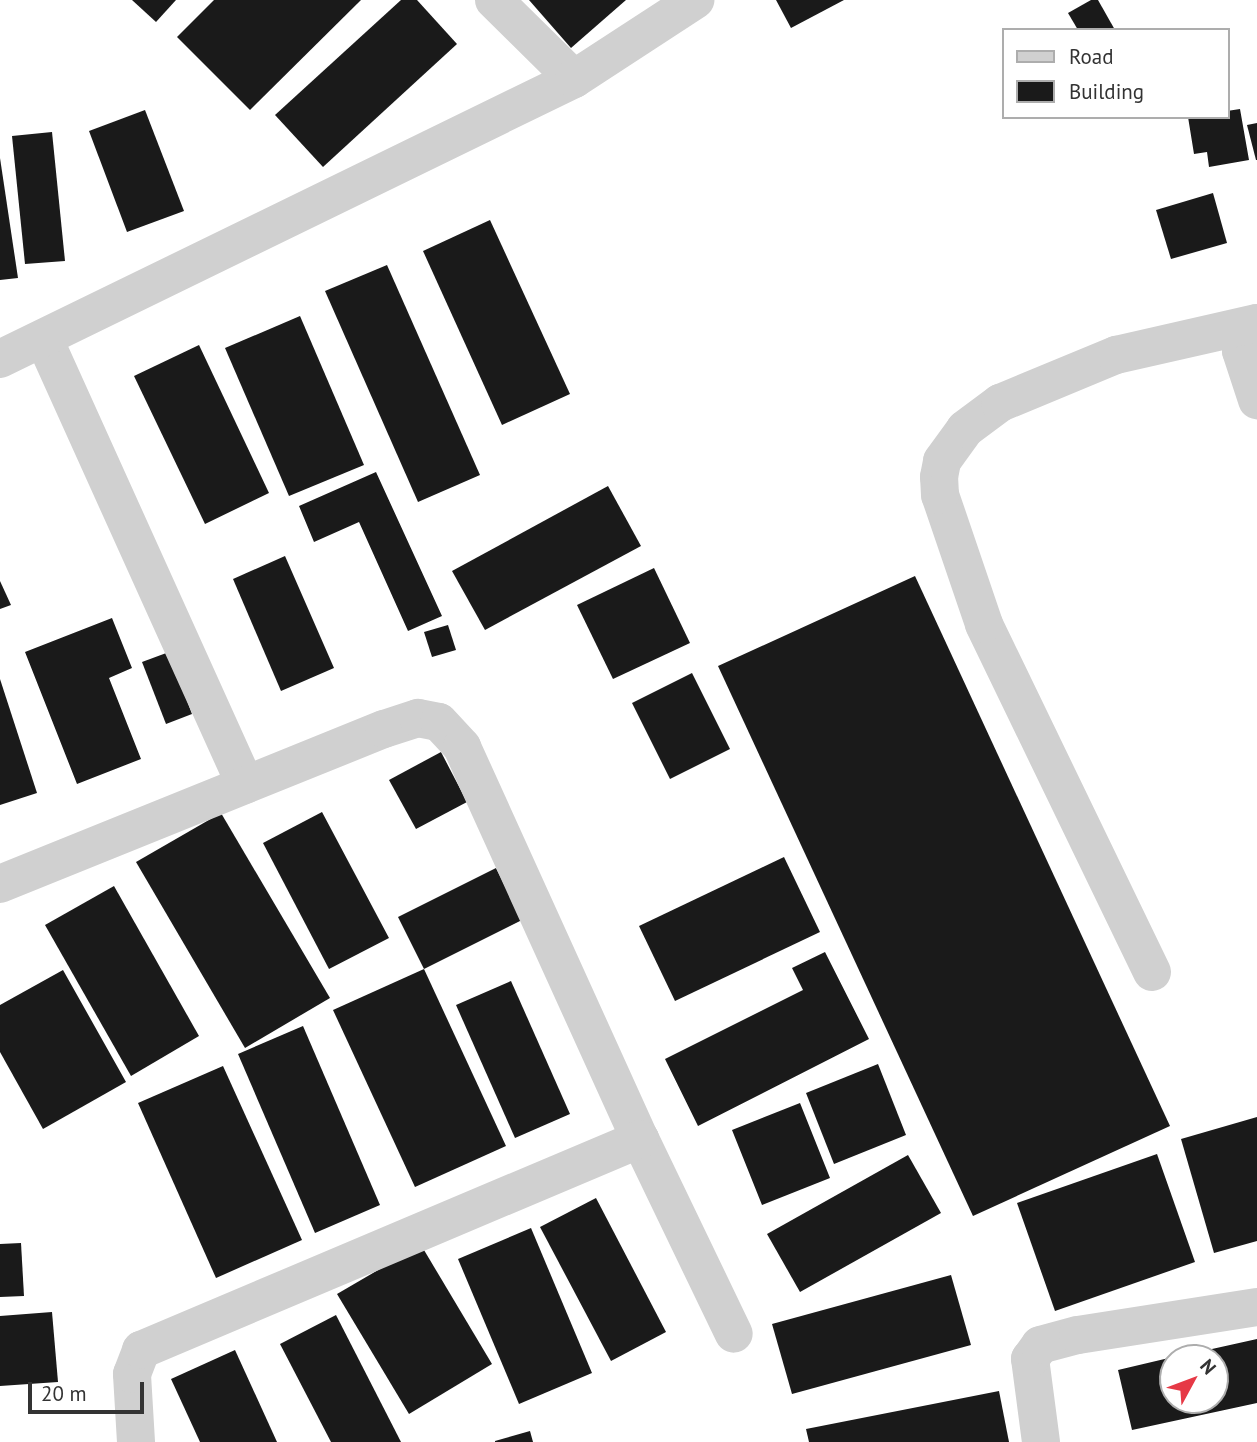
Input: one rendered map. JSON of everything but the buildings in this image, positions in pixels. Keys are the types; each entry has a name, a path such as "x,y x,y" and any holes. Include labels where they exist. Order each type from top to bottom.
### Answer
{"street":[{"path":"494,0 575,79"},
{"path":"0,359 575,79 695,0"},
{"path":"1257,323 1241,352 1257,400"},
{"path":"1152,972 984,624 940,495 939,477 942,461 965,429 1000,403 1116,355 1257,323"},
{"path":"44,339 244,785"},
{"path":"0,884 244,785 418,718 429,717 452,732 640,1139 734,1334"},
{"path":"136,1442 132,1374 141,1350 640,1139"},
{"path":"1041,1442 1030,1359 1040,1345 1257,1307"}]}
